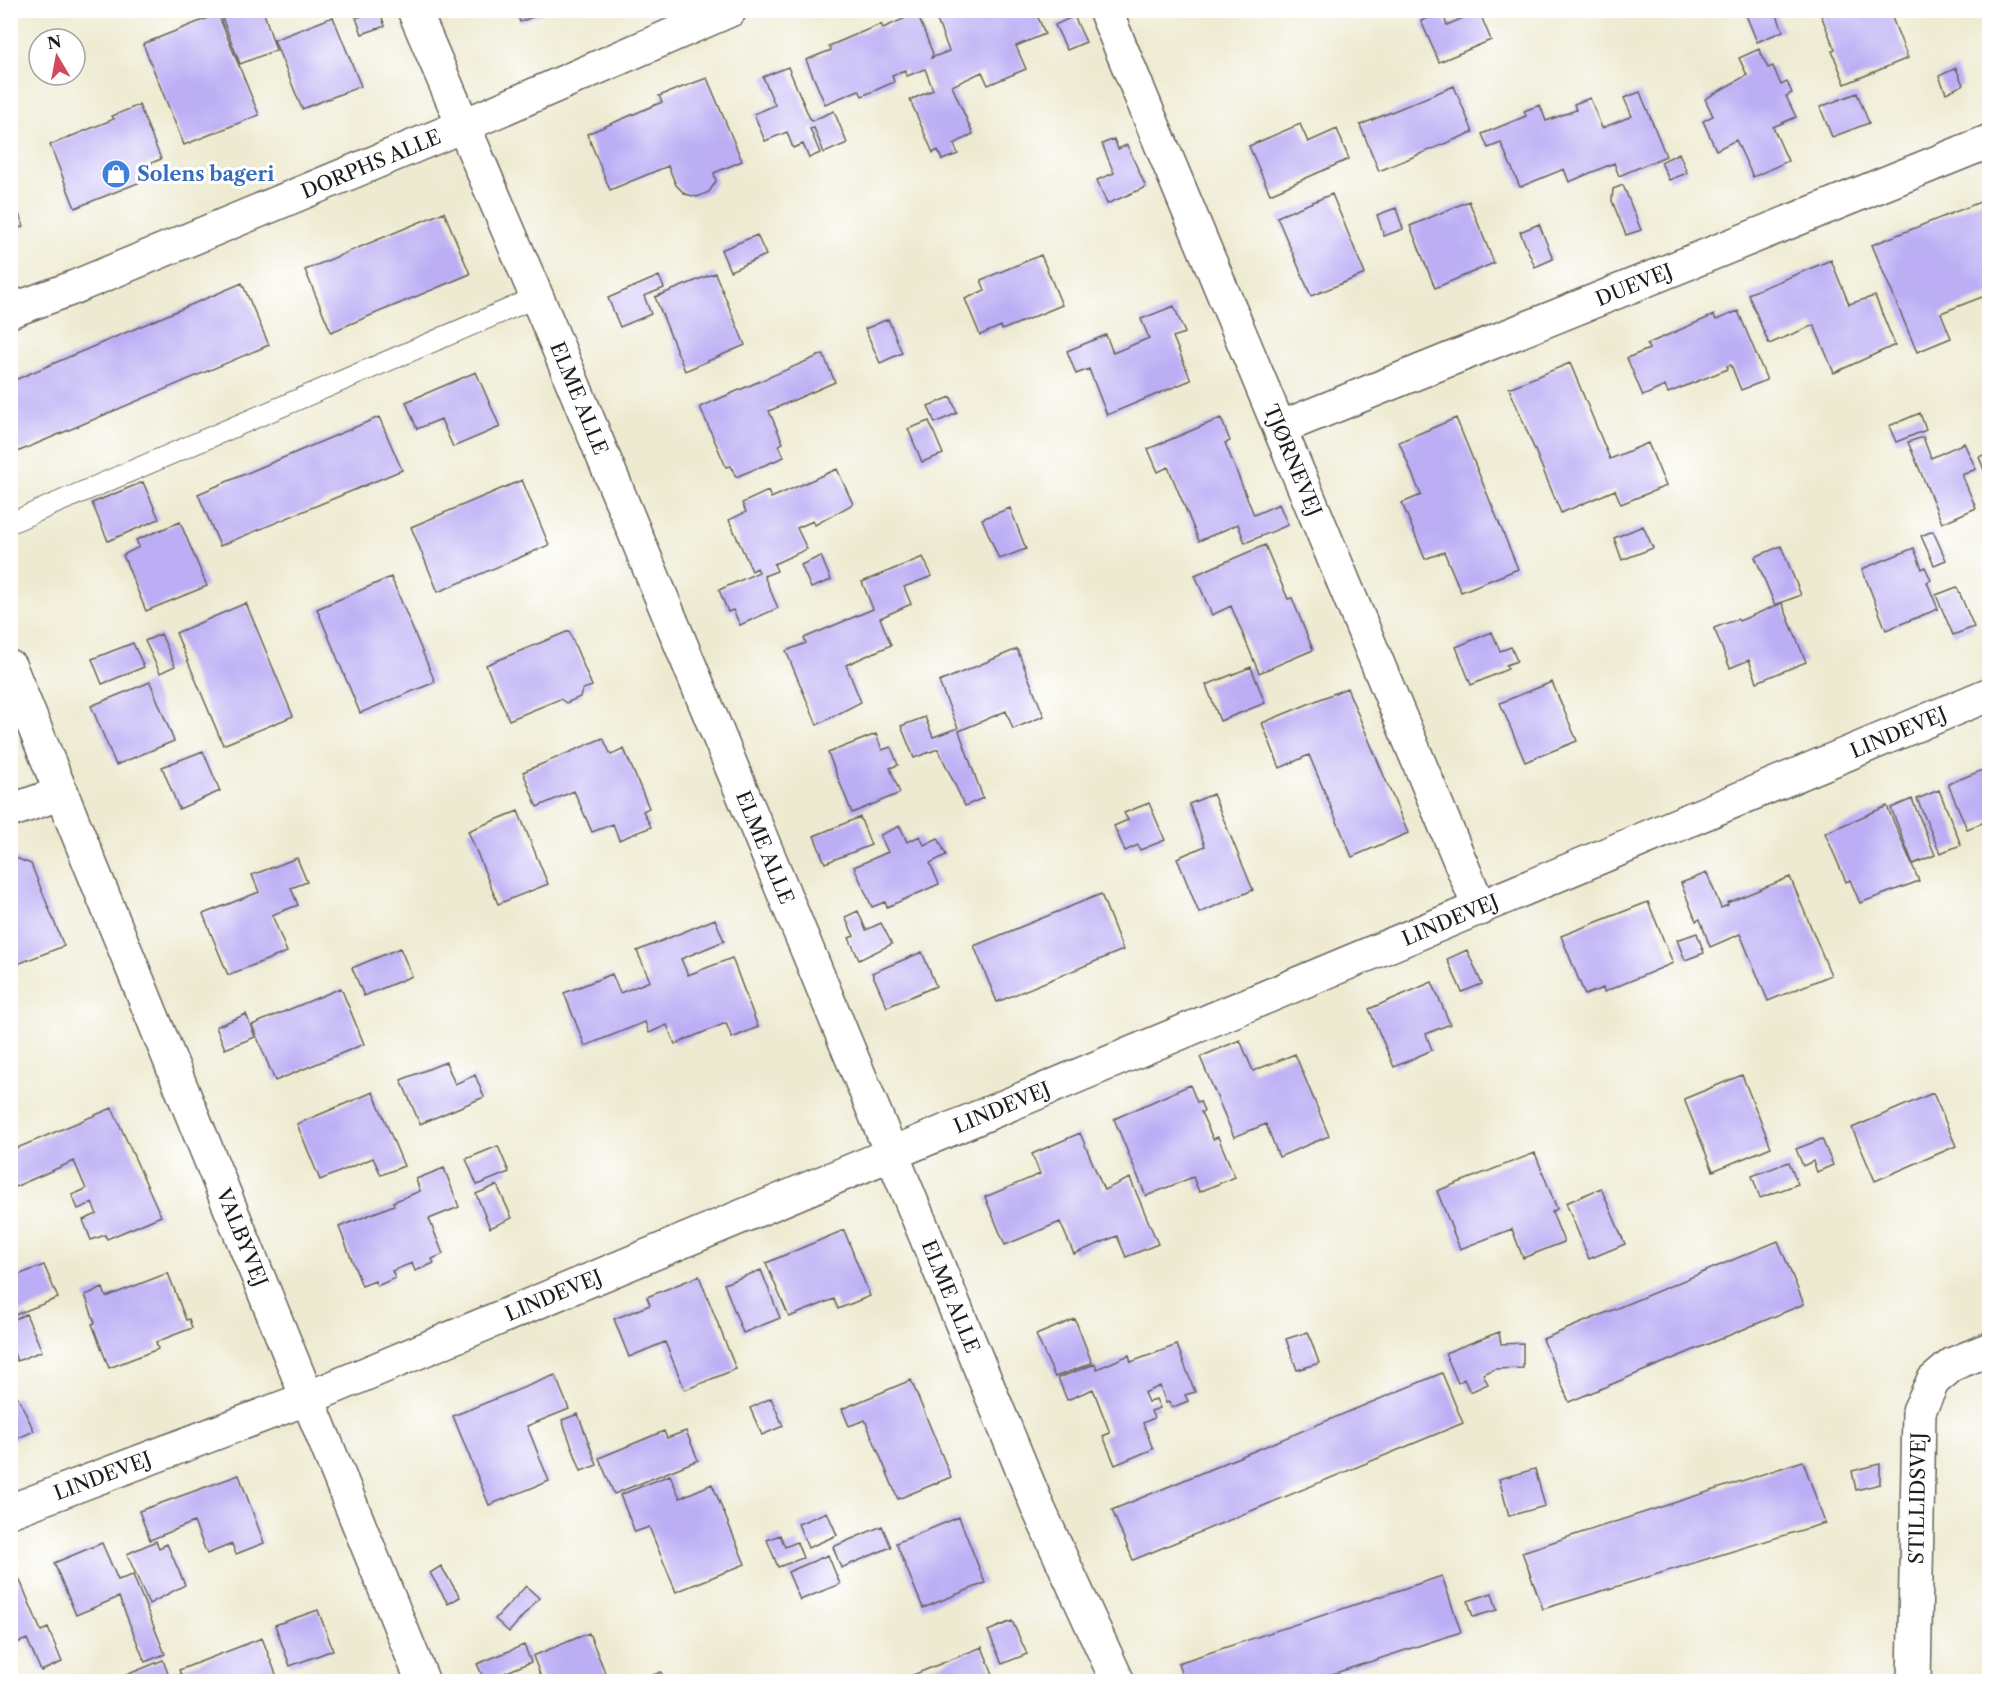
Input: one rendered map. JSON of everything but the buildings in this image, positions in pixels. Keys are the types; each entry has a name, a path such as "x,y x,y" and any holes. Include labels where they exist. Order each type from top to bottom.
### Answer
{"street":[{"name":"ELME ALLE","path":"414,10 537,297 890,1155 1039,1510 1118,1682"},
{"name":"DORPHS ALLE","path":"10,311 81,285 465,125 730,10"},
{"name":"TJØRNEVEJ","path":"1105,10 1480,909"},
{"name":"DUEVEJ","path":"1280,428 1989,141"},
{"name":"VALBYVEJ","path":"10,667 423,1682"},
{"name":"LINDEVEJ","path":"10,1511 308,1398 1989,694"},
{"path":"10,811 62,793"},
{"name":"STILLIDSVEJ","path":"1914,1682 1919,1411 1933,1381 1953,1364 1989,1349"}],"lane":[{"path":"10,523 537,297"}],"place":[{"name":"Solens bageri","path":"116,174"}]}
